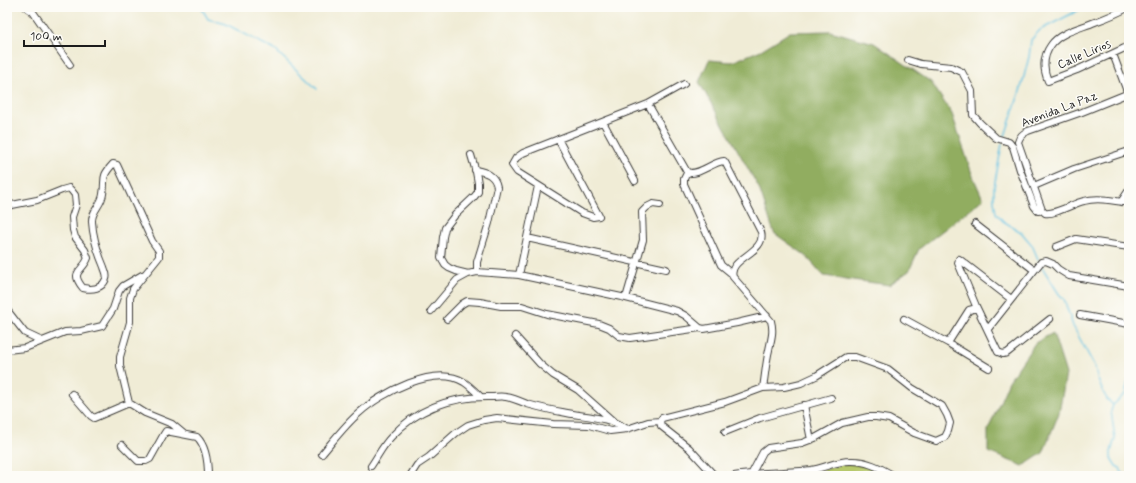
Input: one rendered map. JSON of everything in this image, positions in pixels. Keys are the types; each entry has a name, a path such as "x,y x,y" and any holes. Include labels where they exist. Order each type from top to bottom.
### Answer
{"street":[{"path":"26,7 32,12 70,65"},
{"name":"Calle Lirios","path":"1129,7 1102,20 1066,34 1054,42 1047,52 1044,70 1048,81 1077,70 1129,46"},
{"path":"1113,54 1128,94"},
{"path":"908,60 921,64 951,67 962,72 972,91 973,114 996,138 1011,144 1034,206 1038,210 1042,210 1045,213 1052,213 1086,200 1129,203"},
{"path":"558,139 599,216 593,217 582,213 538,186 517,172 512,165 514,161 523,153 558,139 603,122 648,104 684,84"},
{"name":"Avenida La Paz","path":"1042,210 1018,142 1019,137 1023,133 1128,94"},
{"path":"648,104 684,168 690,173"},
{"path":"603,122 635,181"},
{"path":"1034,186 1074,169 1129,150"},
{"path":"468,274 449,268 442,261 441,253 442,237 445,228 455,215 478,192 478,183 471,155"},
{"path":"732,274 732,271 736,265 758,246 762,235 724,161 686,175 684,184 721,265 732,274 733,278 771,321 772,338 768,350 763,388"},
{"path":"7,206 37,200 69,188 72,190 76,205 72,217 73,230 75,237 85,250 88,258 86,263 79,269 76,276 83,288 92,290 99,287 106,280 107,274 97,250 92,221 94,211 103,196 104,175 113,164 117,165 152,241 159,251 159,257 133,289 130,298 130,322 120,357 120,366 129,403 145,413 172,424 184,434"},
{"path":"475,170 484,171 492,176 497,187 489,223 477,262 477,272"},
{"path":"519,275 538,186"},
{"path":"1121,202 1129,190"},
{"path":"626,298 643,240 642,212 653,204 660,205"},
{"path":"975,224 1034,270"},
{"path":"527,238 666,269"},
{"path":"1056,247 1076,240 1129,247"},
{"path":"1011,299 959,259 958,263 998,352 1003,354 1007,353 1050,319"},
{"path":"988,329 1041,262 1046,261 1053,264 1069,276 1129,286"},
{"path":"431,311 457,280 468,274 477,272 519,275 626,298 677,312 686,316 700,328"},
{"path":"7,350 25,348 65,332 81,331 102,326 113,309 119,291 123,286 145,273"},
{"path":"447,319 467,301 501,306 522,306 547,314 598,324 609,328 619,336 630,338 700,328 709,329 737,324 767,316"},
{"path":"948,343 969,310 977,308"},
{"path":"7,310 25,333 42,341"},
{"path":"1080,315 1129,324"},
{"path":"904,319 989,368"},
{"path":"515,336 553,376 578,390 615,422 627,429"},
{"path":"410,476 418,465 456,433 468,425 484,420 497,418 559,425 589,425 610,431 627,429 648,422 660,421 665,417 725,402 763,388 784,387 801,383 816,376 846,357 855,357 888,369 912,388 942,406 950,423 945,437 936,441 914,433 889,419 876,416 842,423 811,440 802,443 768,448 763,452 752,473"},
{"path":"322,454 360,412 384,395 407,384 443,376 463,381 480,396"},
{"path":"72,394 94,418 129,403"},
{"path":"371,466 384,445 410,420 444,402 462,398 480,396 506,397 562,413 588,416 615,422"},
{"path":"725,432 760,418 831,398"},
{"path":"804,405 811,440"},
{"path":"660,421 661,426 690,448 712,474 720,476"},
{"path":"122,445 138,461 146,461 150,459 166,432 173,432 181,435 184,434 197,438 200,441 207,463 208,476"},
{"path":"734,476 752,473 820,468 834,463 850,461 867,463 894,476"}],"green space":[{"path":"830,31 874,43 931,82 952,114 972,174 983,199 919,249 909,271 889,285 824,276 805,255 774,233 759,188 699,82 709,60 732,62 761,50 790,32"},
{"path":"1053,333 1066,374 1059,413 1043,453 1023,466 988,452 988,430 1009,381 1035,343"},
{"path":"856,463 868,466 888,476 763,476 815,473 841,464"}],"waterway":[{"path":"201,7 208,19 226,24 275,50 317,89"},
{"path":"1005,136 1021,88 1029,57 1031,40 1040,30 1082,7"},
{"path":"1002,144 994,187 996,213 1003,221 1021,232 1032,245 1038,259"},
{"path":"1042,267 1059,294 1064,299 1073,326 1095,367 1103,392 1113,405"},
{"path":"1119,476 1122,473 1120,468 1116,466 1111,458 1115,438 1111,411 1113,405 1125,394 1129,378"}]}
